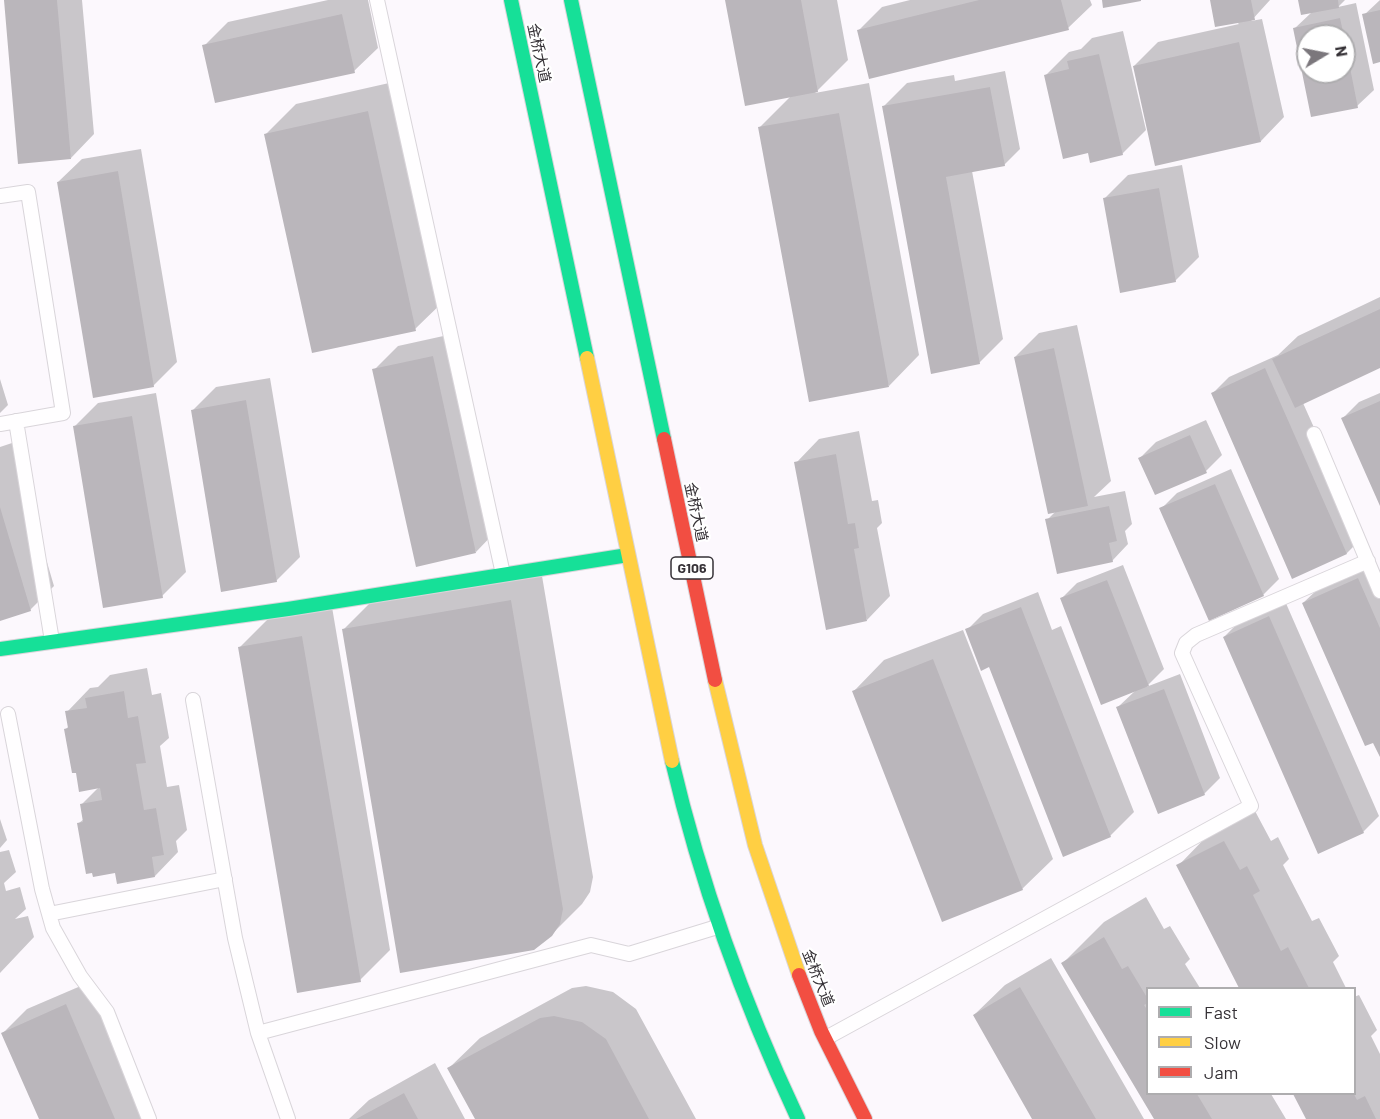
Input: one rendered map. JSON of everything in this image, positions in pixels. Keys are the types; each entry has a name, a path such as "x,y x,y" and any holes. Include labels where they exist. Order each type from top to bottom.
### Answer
{"main road":[{"name":"金桥大道","path":"511,0 672,762 692,845 717,927 747,1006 798,1119"},
{"name":"金桥大道","path":"572,0 733,761 773,908 826,1038 865,1119"},
{"path":"0,649 288,609 628,555"}],"lane":[{"path":"377,0 503,574"},
{"path":"0,196 28,192 63,413 0,424"},
{"path":"16,421 52,642"},
{"path":"1314,434 1380,591"},
{"path":"826,1038 1251,806 1182,653 1186,643 1196,635 1368,561"},
{"path":"194,700 235,938 258,1034 288,1119"},
{"path":"8,714 42,889 49,914 80,976 107,1012 150,1119"},
{"path":"49,914 225,879"},
{"path":"258,1034 591,945 629,954 717,927"}],"building":[{"path":"4,0 57,0 71,159 18,164"},
{"path":"725,0 801,0 818,92 745,106"},
{"path":"979,0 1061,0 1069,30 869,79 857,30"},
{"path":"1102,0 1141,0 1141,1 1103,8"},
{"path":"1210,0 1251,0 1255,20 1215,27"},
{"path":"1298,0 1338,0 1339,8 1301,15"},
{"path":"1380,10 1380,62 1373,64 1362,14"},
{"path":"342,14 355,73 215,103 202,45"},
{"path":"1340,18 1341,24 1312,24"},
{"path":"1296,27 1296,43 1293,28"},
{"path":"1239,42 1261,142 1155,166 1133,66"},
{"path":"1099,54 1123,155 1090,163 1088,153 1063,159 1044,75 1069,69 1067,61"},
{"path":"1304,84 1353,84 1358,108 1311,117"},
{"path":"990,87 1005,166 946,177 980,364 931,374 882,106"},
{"path":"368,111 416,331 312,353 264,134"},
{"path":"839,113 889,387 809,402 758,127"},
{"path":"118,171 154,387 93,398 57,182"},
{"path":"1159,188 1176,282 1120,293 1103,198"},
{"path":"1380,309 1380,368 1295,408 1272,359"},
{"path":"1054,348 1088,506 1048,514 1014,357"},
{"path":"433,356 476,553 416,567 372,369"},
{"path":"1265,368 1347,554 1292,579 1211,393"},
{"path":"246,400 277,582 221,592 191,410"},
{"path":"1380,401 1380,506 1341,418"},
{"path":"132,416 163,598 103,608 73,426"},
{"path":"1190,435 1207,473 1155,495 1138,458"},
{"path":"836,454 848,524 855,523 859,548 854,549 867,621 826,630 794,462"},
{"path":"1215,484 1264,596 1209,621 1159,508"},
{"path":"1109,506 1117,541 1109,543 1113,562 1057,574 1045,519"},
{"path":"0,507 31,611 0,621"},
{"path":"1358,578 1380,628 1380,757 1373,743 1365,746 1302,603"},
{"path":"1107,580 1149,686 1101,705 1060,598"},
{"path":"511,600 563,909 560,924 552,936 534,950 400,973 342,629"},
{"path":"1021,607 1111,837 1063,857 989,667 981,671 965,629"},
{"path":"1269,616 1364,833 1318,854 1223,637"},
{"path":"302,636 361,982 297,993 238,647"},
{"path":"933,659 1023,890 942,922 852,691"},
{"path":"1164,689 1205,795 1158,814 1116,707"},
{"path":"124,691 128,718 138,716 146,763 136,764 144,810 156,808 164,855 152,857 155,877 117,884 115,873 93,877 92,873 86,874 77,823 83,822 80,804 102,800 100,788 79,792 76,773 72,773 64,729 68,728 65,711 87,708 85,698"},
{"path":"1224,841 1240,870 1247,866 1260,891 1253,895 1281,951 1288,947 1308,987 1238,987 1176,865"},
{"path":"1104,937 1122,969 1128,966 1146,996 1144,1005 1146,1008 1146,1095 1198,1095 1212,1119 1154,1119 1061,963"},
{"path":"1020,987 1096,1119 1032,1119 973,1015"},
{"path":"66,1004 115,1119 39,1119 1,1033"},
{"path":"554,1016 582,1022 606,1039 649,1119 475,1119 447,1068 540,1018"},
{"path":"404,1093 418,1119 356,1119"},
{"path":"1294,1095 1354,1095 1357,1100 1365,1096 1376,1119 1306,1119"}],"traffic: fast":[{"path":"511,0 587,358"},
{"path":"571,0 664,439"},
{"path":"0,649 288,609 628,555"},
{"path":"672,761 710,898 742,988 798,1119"}],"traffic: slow":[{"path":"587,358 672,761"},
{"path":"715,680 755,845 799,975"}],"traffic: jam":[{"path":"664,439 715,680"},
{"path":"799,975 821,1031 865,1119"}]}
